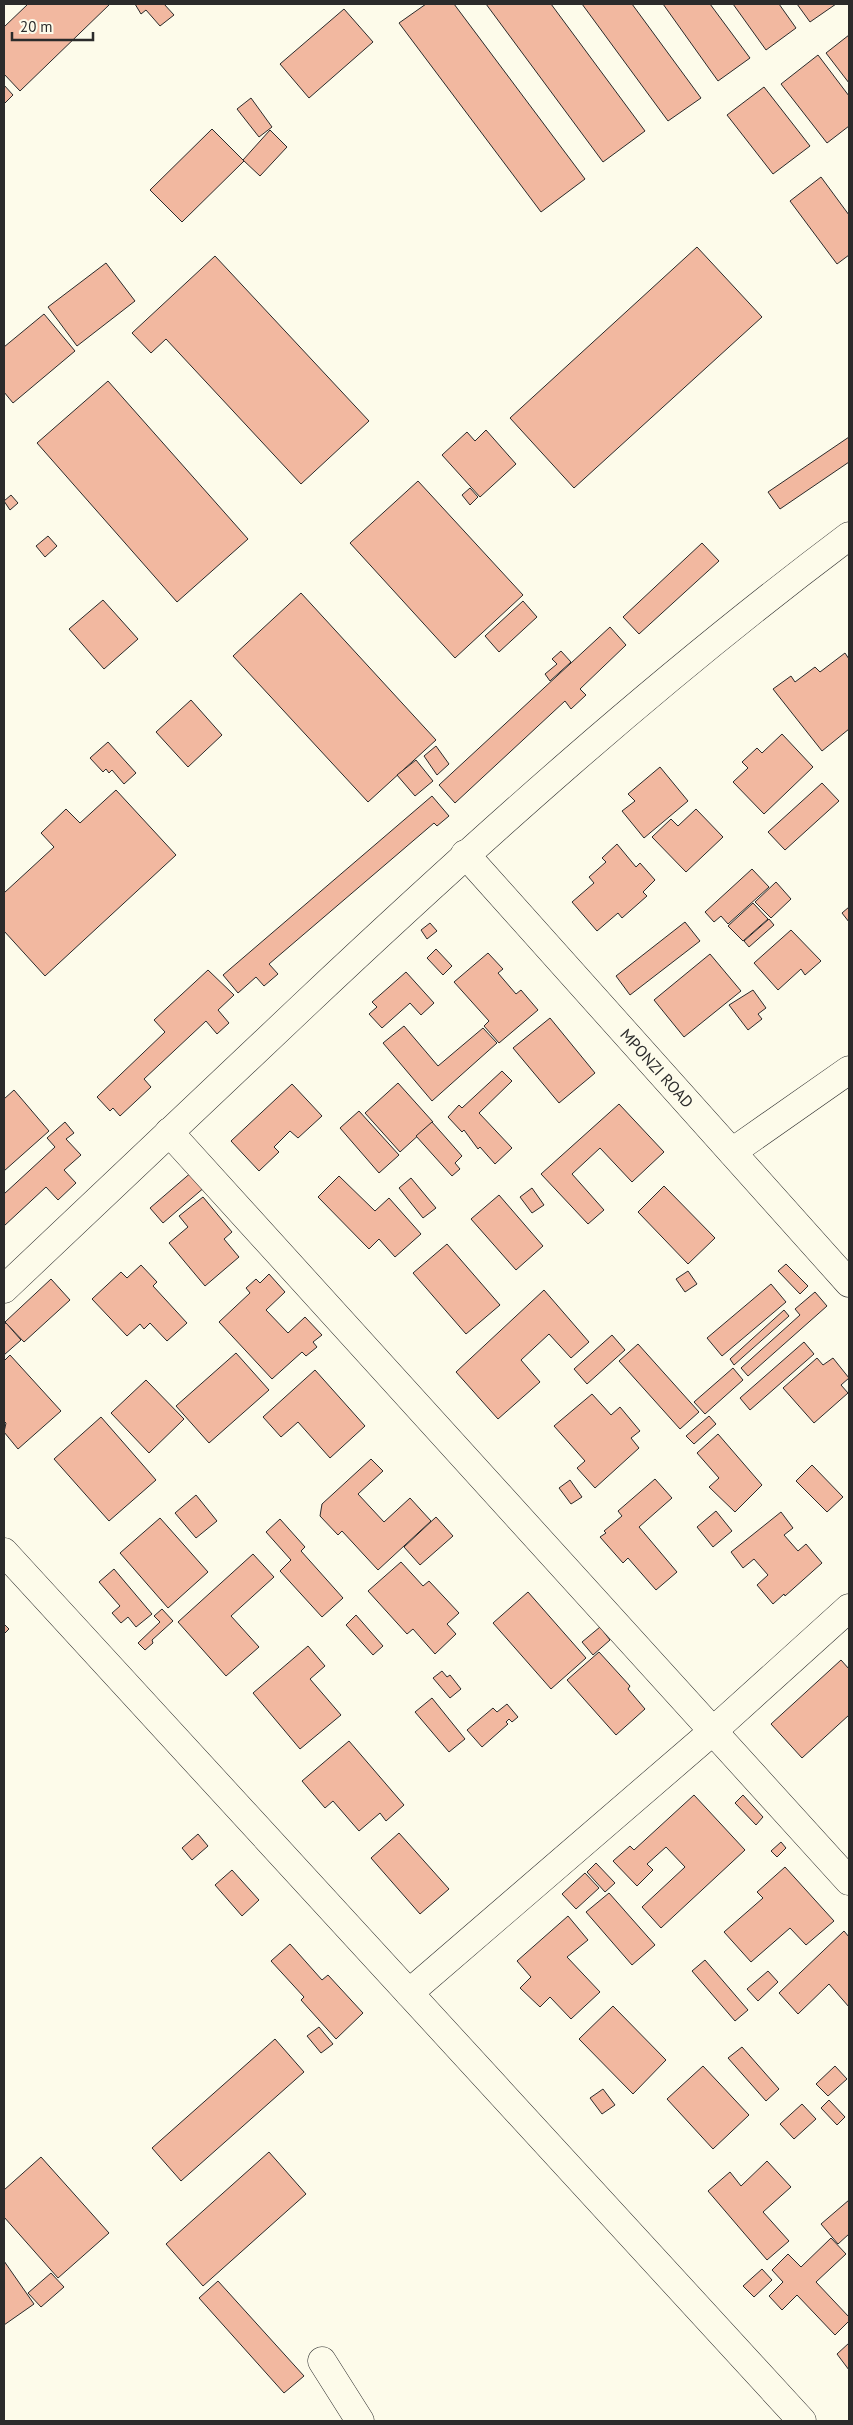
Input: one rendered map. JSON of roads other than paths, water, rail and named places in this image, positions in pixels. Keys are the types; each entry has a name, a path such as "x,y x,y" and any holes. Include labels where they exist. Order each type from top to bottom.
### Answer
{"street":[{"path":"4,1289 465,854 584,748 792,579 849,536"},
{"name":"MPONZI ROAD","path":"465,854 849,1283"},
{"path":"732,1152 849,1070"},
{"path":"169,1132 849,1881"},
{"path":"4,1552 802,2421"},
{"path":"408,1993 713,1731 849,1608"},
{"path":"322,2361 360,2421"}]}
